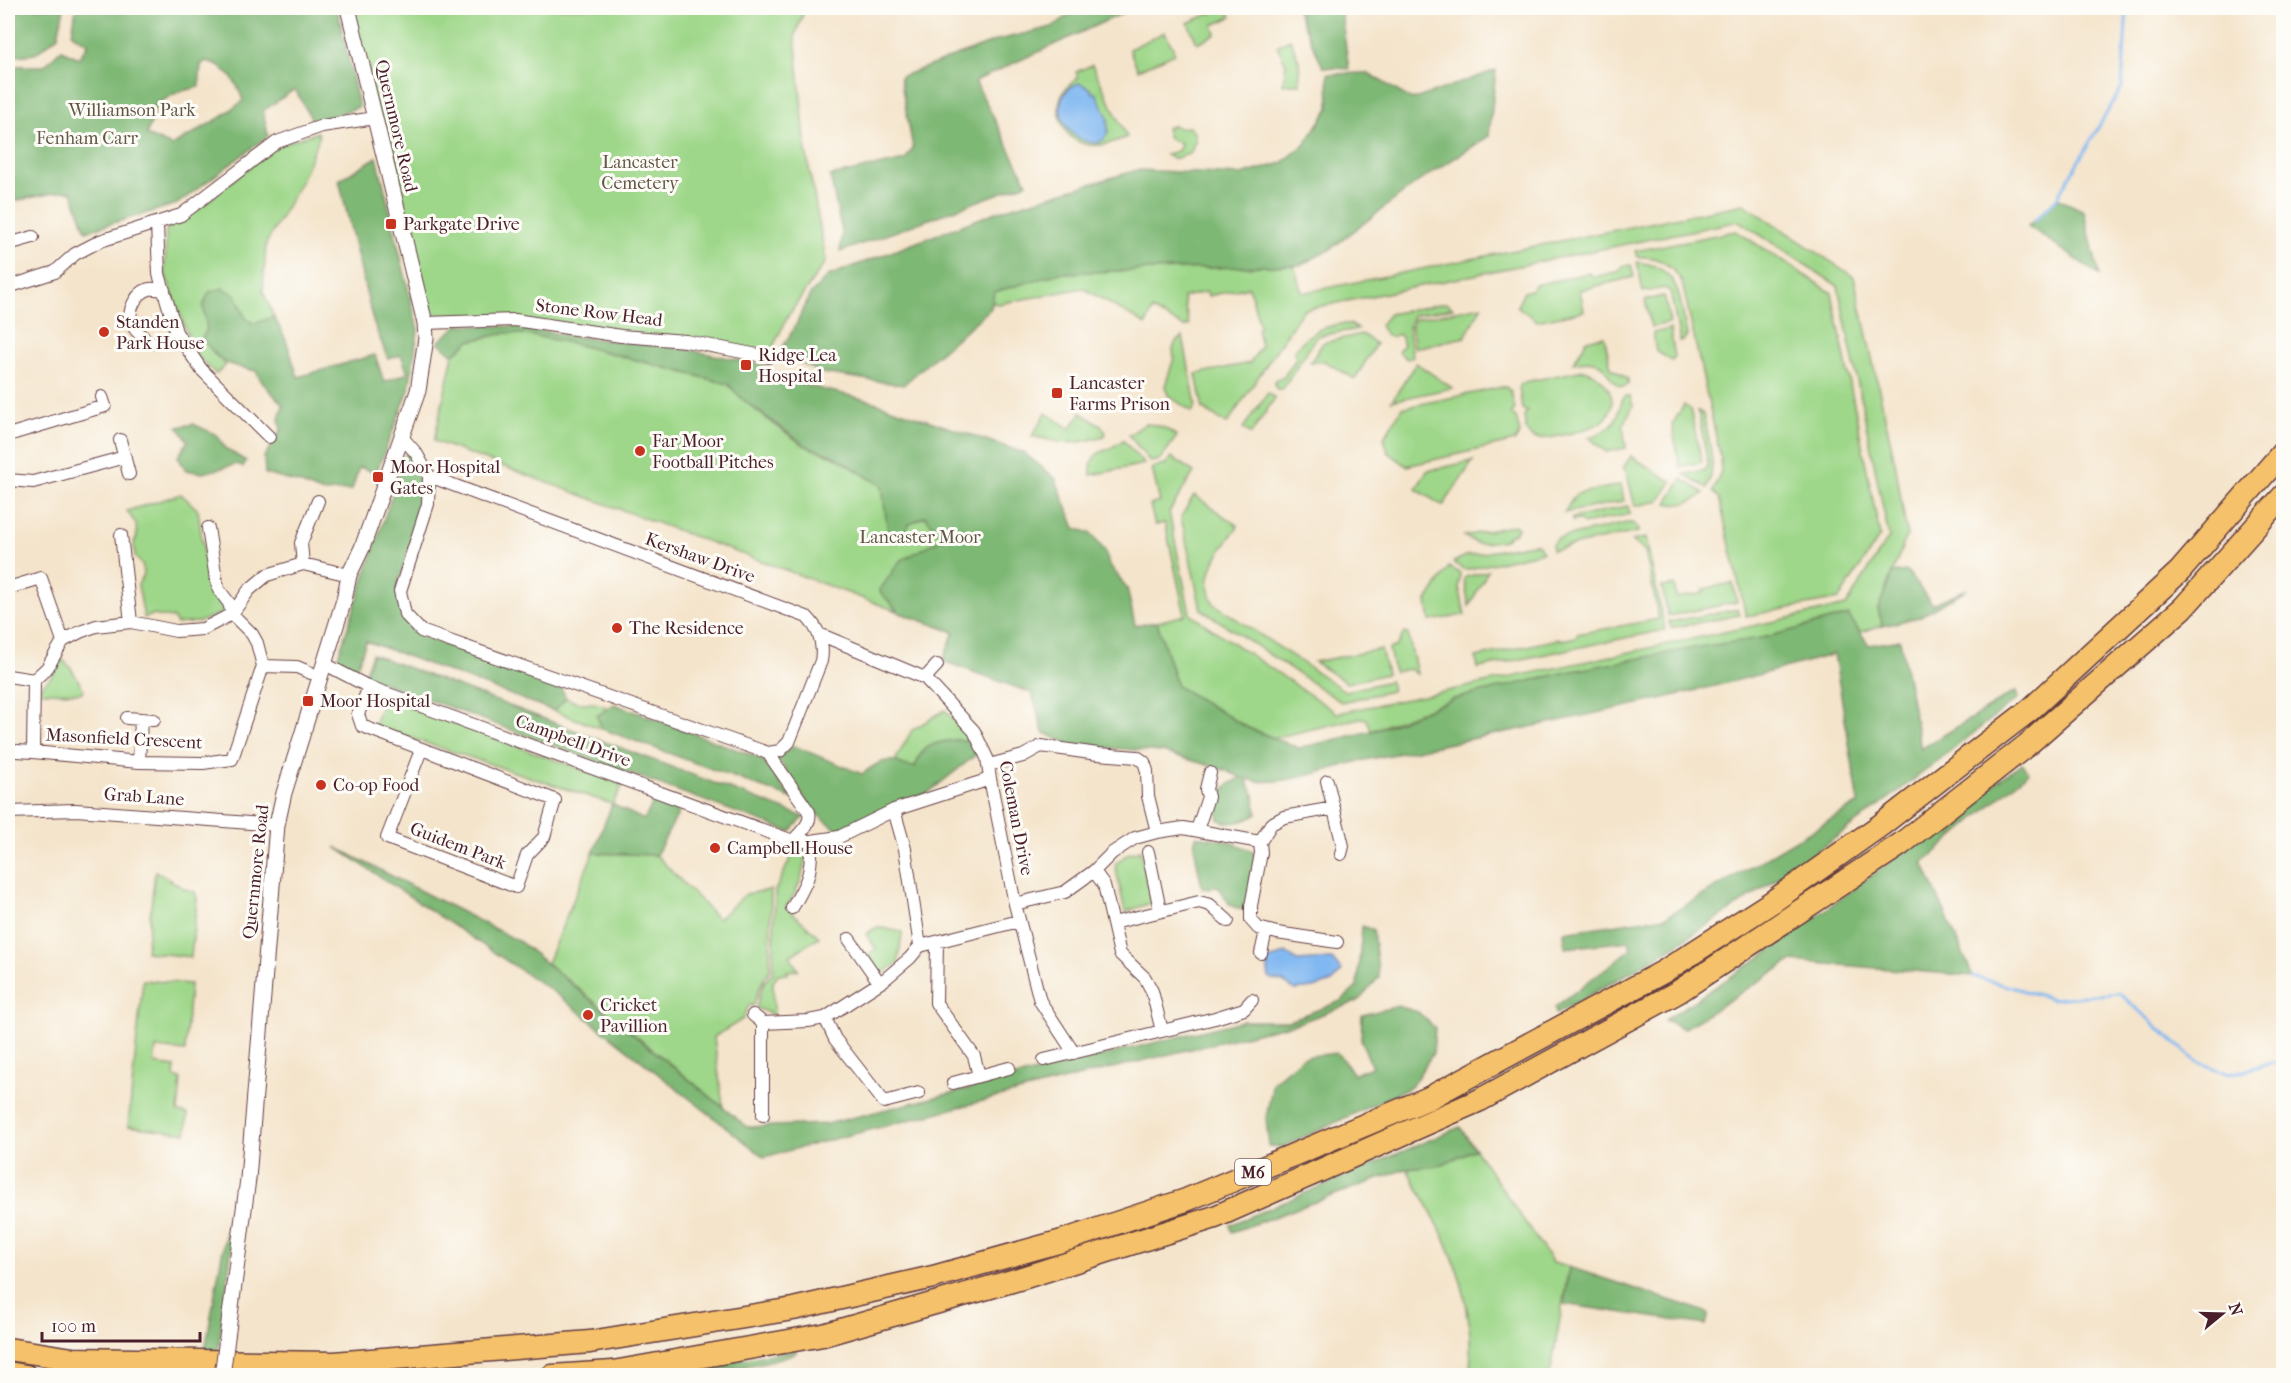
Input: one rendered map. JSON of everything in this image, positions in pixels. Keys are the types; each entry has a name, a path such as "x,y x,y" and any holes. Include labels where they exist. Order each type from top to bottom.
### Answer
{"highway":[{"name":"M6","path":"8,1349 73,1359 334,1363 590,1342 793,1309 933,1277 1062,1241 1186,1200 1429,1098 1663,972 1772,902 1881,825 2031,708 2180,571 2283,451"},
{"name":"M6","path":"552,1376 613,1372 823,1335 1019,1279 1215,1217 1480,1100 1678,992 1900,844 2027,745 2184,608 2283,495"},
{"path":"8,1373 26,1376"}],"street":[{"name":"Quernmore Road","path":"222,1376 248,1179 277,825 293,764 344,600 349,575 362,548 418,391 426,338 425,323 348,8"},
{"path":"8,287 56,272 75,254 100,241 181,215 267,147 277,142 322,126 375,118"},
{"path":"157,224 159,274 176,332 201,369 269,437"},
{"path":"8,244 33,237"},
{"path":"164,290 150,288 138,296 132,306 131,321 140,335 150,343 167,341 176,332"},
{"name":"Stone Row Head","path":"425,323 515,320 621,336 686,341 768,357"},
{"path":"8,435 105,406 102,397"},
{"path":"402,437 416,453 429,476 428,504 400,591 405,614 421,631 768,753 780,751 789,742 794,731 821,662 824,647 819,634"},
{"path":"120,440 129,474"},
{"path":"8,480 33,482 124,457"},
{"name":"Kershaw Drive","path":"429,476 807,617 819,634"},
{"path":"303,564 301,543 318,501"},
{"path":"208,528 216,579 232,614 252,634 257,643 263,666 297,667 311,673"},
{"path":"122,535 131,622"},
{"path":"8,676 34,681 47,668 63,641 96,626 131,622 176,631 203,629 232,614 249,590 267,575 303,564 349,575"},
{"path":"15,586 41,578 63,641"},
{"name":"Coleman Drive","path":"819,634 925,678 974,731 989,765 1015,904 1040,1001 1074,1053"},
{"name":"Campbell Drive","path":"325,664 369,687 793,841 839,837 894,810 990,779"},
{"path":"925,678 937,665"},
{"name":"Masonfield Crescent","path":"17,751 139,762 203,763 232,759 263,666"},
{"name":"Masonfield Crescent","path":"33,752 34,681"},
{"name":"Guidem Park","path":"369,687 358,714 362,726 555,800 544,837 527,855 516,887 387,838 421,750"},
{"path":"127,718 154,720"},
{"path":"139,762 141,719"},
{"path":"989,765 1023,756 1041,746 1137,757 1144,762 1147,771 1148,796 1157,832"},
{"path":"768,753 809,812 810,818 807,824 793,841"},
{"path":"1197,830 1208,796 1206,789 1210,773"},
{"path":"1327,781 1343,846 1341,854"},
{"path":"1334,807 1284,818 1271,824 1260,842 1261,853 1251,906 1251,920 1258,928 1266,931 1337,942"},
{"name":"Grab Lane","path":"8,812 75,810 277,825"},
{"path":"894,810 905,849 920,946"},
{"path":"1015,904 1065,892 1094,872 1112,853 1135,838 1157,832 1183,828 1260,842"},
{"path":"792,908 808,882 812,866 811,841"},
{"path":"1148,852 1160,910"},
{"path":"1094,872 1104,885 1120,954 1145,978 1152,990 1162,1032"},
{"path":"1113,923 1160,910 1204,902 1228,921"},
{"path":"910,958 916,912"},
{"path":"753,1015 763,1023 825,1018 879,982 910,958 920,946 1019,921"},
{"path":"1261,953 1266,931"},
{"path":"849,939 879,982"},
{"path":"937,943 936,1004 974,1056 979,1076"},
{"path":"1044,1060 1162,1032 1244,1009 1252,1000"},
{"path":"825,1018 835,1039 884,1102 919,1093"},
{"path":"763,1023 764,1115"},
{"path":"953,1083 1009,1068"}],"green space":[{"path":"8,8 64,8 58,36 35,54 8,57"},
{"name":"Fenham Carr","path":"76,8 334,8 338,12 359,107 313,122 295,89 263,111 268,136 177,204 86,231 72,192 64,191 8,202 8,66 44,66 61,50 79,58 88,44 72,34","holes":["206,61 230,76 238,87 243,101 218,119 172,146 146,135 156,104 178,92 199,87 201,65"]},
{"name":"Lancaster Cemetery","path":"348,8 805,8 795,36 806,151 826,261 788,316 768,357 515,320 425,323"},
{"path":"1079,8 1134,8 975,81 1027,183 840,252 842,232 830,176 905,160 913,148 900,77 998,40 1052,27"},
{"path":"1227,8 1231,17 1213,25 1216,34 1197,43 1188,23"},
{"path":"1296,8 1337,8 1341,13 1349,69 1323,67"},
{"path":"1165,32 1175,53 1138,70 1129,49"},
{"path":"1290,39 1299,61 1300,84 1283,84 1286,64 1277,46"},
{"path":"1092,65 1127,137 1110,143 1086,145 1068,134 1061,121 1059,106 1064,91 1078,78 1076,72"},
{"path":"1496,70 1489,136 1419,181 1329,250 1300,265 1060,273 994,292 991,308 903,385 822,373 779,353 795,327 810,295 828,276 999,211 1137,170 1241,175 1282,163 1305,144 1329,108 1328,74 1368,73 1412,100"},
{"path":"1174,125 1179,128 1189,127 1195,139 1190,154 1173,159 1166,155 1179,150 1181,143 1169,139 1166,128"},
{"path":"318,132 319,138 301,181 266,244 263,291 274,317 254,324 245,317 236,295 203,306 214,354 226,365 216,374 200,359 191,344 165,273 166,230 195,211 276,146"},
{"path":"377,157 418,330 409,390 376,473 359,467 352,490 321,492 299,483 265,474 264,457 281,430 279,419 283,405 262,382 256,371 225,362 202,339 207,329 203,306 209,292 223,288 236,295 245,317 253,324 274,317 286,340 298,377 375,355 384,382 408,373 401,355 388,359 373,321 339,180"},
{"path":"2057,198 2084,211 2099,275 2028,226"},
{"path":"1744,204 1854,277 1895,462 1907,535 1878,609 1883,626 1860,632 1848,615 1767,637 1453,699 1371,731 1367,719 1360,718 1274,738 1248,728 1177,686 1157,622 1185,615 1165,523 1155,525 1150,505 1160,502 1152,468 1165,465 1171,457 1194,472 1169,512 1190,614 1337,713 1846,606 1889,537 1838,286 1739,221 1303,310 1227,424 1203,409 1196,374 1250,363 1261,346 1257,329 1260,327 1249,287 1208,296 1207,292 1183,297 1189,325 1184,327 1152,310 1146,325 1083,288 998,304 992,303 994,292 1060,273 1294,265 1302,293"},
{"path":"1736,231 1832,293 1880,536 1839,599 1746,616 1719,497 1713,492 1721,471 1721,459 1682,282 1664,262 1637,257 1635,251"},
{"path":"1637,262 1663,270 1676,287 1687,335 1683,341 1680,341 1670,291 1665,288 1643,292"},
{"path":"1631,265 1634,277 1580,290 1584,311 1537,321 1517,306 1524,292 1531,290 1535,285 1589,273 1594,277 1620,271 1622,266"},
{"path":"1664,296 1670,323 1651,327 1645,300"},
{"path":"1446,303 1453,308 1414,315 1408,326 1413,357 1407,359 1398,352 1403,344 1402,337 1397,334 1393,337 1388,336 1380,325 1389,314"},
{"path":"1482,306 1465,337 1415,348 1411,326 1415,319"},
{"path":"1350,324 1358,329 1317,336 1282,390 1277,390 1274,384 1277,379 1283,378 1296,359 1294,351 1299,345 1315,332"},
{"path":"458,325 521,327 571,336 684,349 759,364 792,382 868,400 1024,453 1055,478 1075,528 1090,533 1105,551 1109,564 1127,588 1135,625 1157,622 1177,686 1248,728 1299,748 1380,729 1453,699 1562,673 1699,647 1767,637 1848,615 1869,645 1900,640 1921,749 2016,691 2018,698 1937,762 1812,855 1667,951 1556,1014 1555,1007 1631,949 1629,941 1565,948 1564,932 1666,917 1859,803 1834,654 1659,699 1365,760 1305,776 1274,781 1246,779 1254,795 1257,814 1239,822 1224,822 1219,820 1218,812 1221,793 1229,784 1242,778 1225,770 1162,752 1070,745 1043,732 1032,693 943,661 954,632 900,613 879,591 900,561 943,538 925,516 908,525 902,539 888,534 882,486 834,456 806,446 742,399 728,384 571,343 524,334 506,333 469,341 453,355 438,342"},
{"path":"1670,329 1675,357 1672,361 1656,351 1653,333"},
{"name":"Far Moor Football Pitches","path":"506,333 571,343 728,384 754,409 794,438 843,461 934,459 973,670 943,661 954,632 434,441 453,355 469,341"},
{"path":"1362,334 1376,344 1355,379 1324,361 1310,363 1323,343"},
{"path":"1604,336 1611,368 1628,379 1628,385 1623,387 1617,384 1601,365 1595,362 1573,363 1587,340"},
{"path":"1183,337 1196,405 1192,412 1168,395 1165,386 1174,358 1173,349 1176,341"},
{"path":"1416,363 1452,388 1392,401"},
{"path":"1584,370 1599,377 1612,397 1612,405 1604,420 1569,434 1546,438 1530,436 1524,416 1527,411 1522,409 1519,386 1525,382"},
{"path":"1506,387 1511,392 1515,409 1511,414 1516,417 1520,433 1515,441 1407,466 1388,452 1384,438 1402,408"},
{"path":"1268,393 1275,398 1251,434 1243,428"},
{"path":"1625,396 1630,396 1633,406 1623,426 1626,448 1606,452 1589,437 1602,432 1613,423"},
{"path":"1684,405 1690,409 1702,462 1680,467 1672,425"},
{"path":"1698,411 1703,414 1711,451 1712,470 1707,488 1684,474 1705,470 1708,464"},
{"path":"1046,413 1070,429 1081,413 1101,425 1106,433 1104,436 1075,443 1032,436"},
{"path":"193,424 217,435 226,449 246,461 243,467 238,464 203,473 186,470 178,457 188,441 178,427"},
{"path":"1145,424 1162,427 1177,436 1160,460 1150,462 1129,435"},
{"path":"1123,440 1144,464 1091,475 1091,466 1096,456"},
{"path":"407,450 425,477 424,503 396,590 419,635 560,686 566,698 554,711 366,641 355,673 344,667 338,657"},
{"path":"1631,456 1672,482 1659,501 1635,506 1626,471 1623,468"},
{"path":"1473,461 1443,506 1416,489 1427,471"},
{"path":"1682,479 1704,493 1687,503 1667,503"},
{"path":"1621,485 1624,501 1564,513 1576,494"},
{"path":"181,494 198,510 208,583 224,612 199,622 177,624 173,618 152,615 144,618 138,585 144,574 142,564 135,557 136,524 127,511"},
{"path":"1194,495 1238,526 1219,554 1210,573 1209,593 1214,604 1345,691 1390,681 1392,691 1341,702 1201,609 1181,517"},
{"path":"1628,506 1630,514 1584,524 1578,520 1572,521 1572,518"},
{"path":"1632,523 1637,527 1638,532 1552,550 1552,544 1559,538"},
{"path":"1515,525 1518,528 1515,533 1509,535 1505,540 1478,544 1464,536"},
{"path":"1646,538 1665,630 1478,668 1476,657 1576,637 1577,634 1659,619 1645,551 1632,541"},
{"path":"1538,544 1543,552 1465,570 1453,562 1466,556"},
{"path":"1449,567 1460,573 1459,587 1465,615 1430,621 1427,601"},
{"path":"1488,571 1469,606 1464,579"},
{"path":"1907,571 1932,604 1967,589 1919,617 1883,626 1878,609 1892,573"},
{"path":"1733,583 1737,602 1668,616 1662,587 1674,585 1677,598 1704,593 1703,589"},
{"path":"1738,609 1740,615 1671,628 1669,622"},
{"path":"1404,633 1408,634 1417,674 1410,669 1394,672 1389,649 1397,646"},
{"path":"1381,649 1387,674 1347,683 1314,662"},
{"path":"372,654 804,817 790,832 364,676"},
{"path":"62,659 71,668 84,690 80,693 41,692 41,686 52,676"},
{"path":"383,698 619,783 622,787 612,804 374,726"},
{"path":"566,698 608,708 597,716 602,729 554,711"},
{"path":"614,704 762,759 791,798 602,729 597,716"},
{"path":"945,710 972,740 947,741 929,746 921,754 915,767 904,766 895,761 912,730"},
{"path":"955,740 972,740 978,753 929,792 840,832 812,810 777,758 794,746 862,774 887,761 915,767 922,753 930,746"},
{"path":"2022,763 2029,772 1923,863 1973,976 1791,961 1684,1029 1665,1020 1773,949"},
{"path":"655,799 679,812 656,855 593,853 612,804 644,820"},
{"path":"1196,836 1233,843 1254,853 1259,867 1253,901 1241,910 1230,905 1218,886 1209,889 1202,888 1194,846"},
{"path":"806,845 801,878 796,892 786,907 819,937 790,956 798,970 787,971 788,974 778,974 773,982 774,1015 756,1008 764,982 773,973 775,891 796,847"},
{"path":"335,847 520,942 747,1127 827,1124 1242,1021 1289,1021 1341,1001 1357,987 1362,926 1373,930 1379,977 1358,1001 1298,1023 764,1157 555,993"},
{"path":"1140,850 1151,903 1125,912 1115,864 1128,854"},
{"path":"593,853 656,855 718,919 746,894 771,890 770,971 761,983 753,1006 749,1005 743,1019 714,1037 723,1107 547,963"},
{"path":"155,871 185,889 195,892 197,899 191,957 146,952"},
{"path":"877,927 902,932 898,963 880,975 868,955 876,949 866,934"},
{"path":"143,980 190,984 185,1051 156,1048 154,1064 175,1067 174,1077 181,1079 178,1112 188,1114 186,1133 128,1126"},
{"path":"1397,1006 1418,1012 1435,1028 1433,1053 1411,1087 1283,1147 1269,1146 1266,1119 1273,1082 1303,1057 1337,1053 1354,1074 1372,1067 1361,1040 1362,1015"},
{"path":"1460,1127 1475,1149 1438,1166 1406,1169 1232,1232 1230,1225"},
{"path":"1475,1149 1553,1263 1569,1267 1550,1375 1469,1375 1471,1357 1468,1315 1458,1271 1430,1210 1407,1169 1438,1166"},
{"path":"228,1220 235,1222 218,1352 205,1350"},
{"path":"1569,1267 1709,1313 1706,1325 1564,1304"},
{"path":"796,1350 796,1353 759,1364 701,1373 642,1376"}],"water":[{"path":"1079,83 1096,93 1109,120 1107,121 1107,134 1098,143 1085,141 1075,135 1062,118 1060,107 1062,97"},
{"path":"1286,953 1297,961 1332,959 1342,971 1332,982 1314,988 1295,990 1283,982 1269,979 1267,961"}],"waterway":[{"path":"2034,221 2057,198 2122,87 2127,8"},
{"path":"1973,976 2052,999 2119,993 2196,1061 2229,1074 2284,1060"}],"place":[{"name":"Parkgate Drive","path":"391,224"},
{"name":"Standen Park House","path":"104,332"},
{"name":"Ridge Lea Hospital","path":"746,365"},
{"name":"Lancaster Farms Prison","path":"1057,393"},
{"name":"Far Moor Football Pitches","path":"640,451"},
{"name":"Moor Hospital Gates","path":"378,477"},
{"name":"The Residence","path":"617,628"},
{"name":"Moor Hospital","path":"308,701"},
{"name":"Co-op Food","path":"321,785"},
{"name":"Campbell House","path":"715,848"},
{"name":"Cricket Pavillion","path":"588,1015"}],"park label":[{"name":"Williamson Park","path":"132,110"},
{"name":"Lancaster Moor","path":"920,537"}]}
